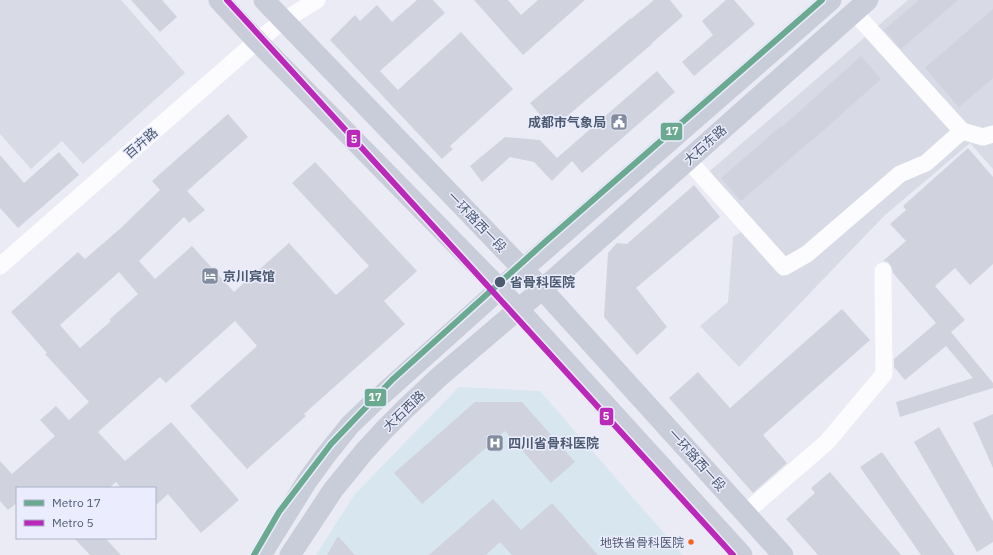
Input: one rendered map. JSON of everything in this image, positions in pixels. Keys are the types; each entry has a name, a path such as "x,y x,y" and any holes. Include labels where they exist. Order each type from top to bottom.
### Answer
{"main road":[{"path":"219,0 257,41 500,289 742,555"},
{"name":"一环路西一段","path":"264,0 542,289 783,555"},
{"name":"大石东路","path":"523,270 831,0"},
{"name":"大石东路","path":"542,289 861,6"},
{"name":"大石西路","path":"261,555 307,481 350,425 523,270"},
{"name":"大石西路","path":"290,555 333,490 384,430 439,378 542,289"}],"street":[{"name":"百卉路","path":"0,266 257,41 283,21 317,0"},
{"path":"861,6 962,131 983,138 993,134"},
{"path":"688,160 784,267 807,254 900,174 926,163 962,131"},
{"path":"745,513 827,442 884,374 883,271"}],"shaded area":[{"path":"0,0 121,0 185,73 83,164 62,141 31,169 0,134"},
{"path":"908,0 993,0 993,169 970,143 884,216 739,367 700,326 728,302 733,237 741,232 697,182"},
{"name":"四川省骨科医院","path":"459,387 540,391 683,555 316,555 355,494"}],"building":[{"path":"131,0 162,0 177,17 160,32"},
{"path":"417,0 433,0 445,13 380,71 398,90 461,32 513,89 450,146 453,149 442,159 330,40 355,15 360,21 377,5 392,22"},
{"path":"474,0 508,0 521,15 538,0 585,0 523,55"},
{"path":"654,0 670,0 683,16 552,129 530,103"},
{"path":"726,0 734,0 755,24 694,76 682,62 713,35 702,21"},
{"path":"919,0 958,0 901,49 884,30"},
{"path":"993,9 993,78 959,107 925,68"},
{"path":"861,56 881,79 814,139 741,201 721,178 781,126 782,127"},
{"name":"成都市气象局","path":"657,71 675,92 582,173 572,161 552,181 534,162 510,157 482,182 470,166 505,137 540,140 557,158"},
{"path":"228,114 248,137 187,191 205,210 189,223 184,217 139,261 155,279 192,246 234,292 289,243 336,295 369,266 292,183 315,162 417,271 384,301 405,324 304,414 306,416 247,469 190,406 257,346 235,321 166,383 160,377 98,432 125,461 171,422 239,500 201,533 168,494 156,505 156,487 120,487 116,482 110,487 16,487 16,504 8,510 0,501 0,461 12,474 55,436 40,420 56,406 69,420 89,402 45,354 47,353 11,312 78,252 85,259 122,227 160,190 152,181","holes":["119,272 138,294 109,320 111,321 80,348 60,325"]},
{"path":"968,148 993,177 993,264 970,285 955,268 935,286 965,320 951,332 993,383 993,388 900,417 896,402 973,378 946,346 905,380 894,367 894,359 936,323 893,273 888,262 883,261 906,241 890,224 906,210 903,206"},
{"path":"59,152 79,175 18,228 0,208 0,155 24,183"},
{"path":"694,185 720,217 636,288 667,327 637,355 604,317 608,253 617,243 627,244"},
{"path":"842,309 870,340 763,435 787,463 753,493 669,398 698,372 730,408"},
{"path":"475,402 522,402 575,462 551,483 505,431 422,504 394,473"},
{"path":"993,414 993,468 973,423"},
{"path":"939,427 993,521 993,542 977,552 914,442"},
{"path":"882,452 955,555 921,555 860,467"},
{"path":"830,472 901,555 818,555 786,519 815,493 811,488"},
{"path":"493,499 521,530 552,503 598,555 512,555 500,542 486,555 429,555"},
{"path":"338,536 355,555 327,555"},
{"path":"75,539 106,539 121,555 90,555"}],"metro line":[{"name":"5","path":"227,0 733,555"},
{"name":"17","path":"254,555 279,512 331,444 392,380 545,242 822,0"}],"place":[{"name":"成都市气象局","path":"619,122"},
{"name":"京川宾馆","path":"210,276"},
{"name":"省骨科医院","path":"500,282"},
{"name":"四川省骨科医院","path":"495,443"},
{"name":"地铁省骨科医院","path":"691,542"}]}
